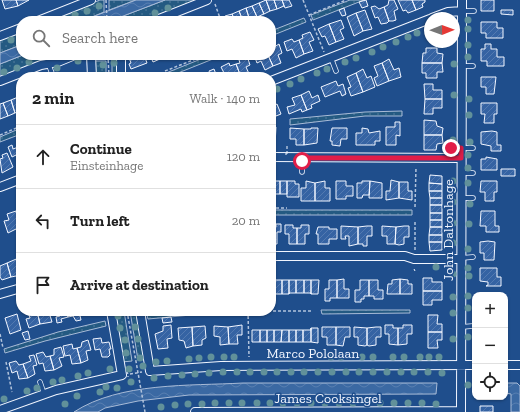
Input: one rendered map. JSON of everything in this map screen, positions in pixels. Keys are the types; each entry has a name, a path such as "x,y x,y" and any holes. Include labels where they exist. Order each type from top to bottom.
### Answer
{"street":[{"path":"51,16 91,0"},
{"path":"168,16 211,0"},
{"name":"John Daltonhage","path":"461,412 462,0"},
{"path":"448,12 462,11"},
{"path":"276,79 328,57 424,21"},
{"path":"0,36 16,30"},
{"path":"24,72 58,60"},
{"path":"91,60 92,72"},
{"path":"120,60 121,72"},
{"path":"0,81 16,75"},
{"path":"276,158 461,158"},
{"path":"0,187 16,182"},
{"path":"276,256 405,256 414,259 461,258"},
{"path":"0,294 16,289"},
{"path":"0,410 44,394 122,375 112,316"},
{"path":"141,316 148,371"},
{"name":"Marco Pololaan","path":"148,371 221,366 472,365"},
{"path":"508,365 520,365"},
{"name":"James Cooksingel","path":"195,412 461,412"}],"lane":[{"path":"462,11 474,11"},
{"path":"328,57 336,71"},
{"path":"48,63 51,72"},
{"path":"462,66 474,66"},
{"path":"450,148 473,148"},
{"path":"302,158 302,172"},
{"path":"461,173 473,173"},
{"path":"461,198 473,198"},
{"path":"461,258 473,258"},
{"path":"461,327 472,326"},
{"path":"40,382 44,394"}],"path":[{"path":"106,0 107,16"},
{"path":"211,0 219,16"},
{"path":"303,0 328,57"},
{"path":"309,15 346,0"},
{"path":"107,60 108,72"},
{"path":"165,71 193,60"},
{"path":"0,135 16,128"},
{"path":"415,172 415,207"},
{"path":"276,208 287,208"},
{"path":"415,220 415,253"},
{"path":"276,311 311,311"},
{"path":"128,316 145,412"},
{"path":"248,316 248,362"},
{"path":"0,334 3,348"},
{"path":"6,362 12,392"},
{"path":"125,375 148,371"}],"shaded area":[{"path":"100,0 104,0 104,12 94,16 60,16"},
{"path":"109,0 136,0 109,10"},
{"path":"165,0 197,0 157,16 123,16"},
{"path":"350,0 364,0 313,20 311,15"},
{"path":"304,18 306,22 276,34 276,29"},
{"path":"16,33 16,47 0,53 0,39"},
{"path":"16,58 16,60 44,60 0,77 0,64"},
{"path":"112,60 117,60 117,72 112,72"},
{"path":"198,60 210,60 180,72 168,72"},
{"path":"95,61 106,61 106,72 95,72"},
{"path":"402,111 402,116 365,116 290,125 290,119 365,112"},
{"path":"16,130 16,136 0,142 0,137"},
{"path":"276,210 412,210 412,215 276,215"},
{"path":"321,310 410,310 410,313 322,314"},
{"path":"115,316 125,316 132,361 122,362"},
{"path":"131,316 137,316 145,359 138,360"},
{"path":"147,316 180,316 148,319"},
{"path":"105,321 106,326 45,341 5,353 4,349 58,332"}],"water":[{"path":"136,0 165,0 123,16 95,16"},
{"path":"16,47 16,58 0,64 0,53"},
{"path":"243,383 437,383 436,394 189,395 138,401 105,408 98,412 74,412 92,402 112,395 134,390 156,387"},
{"path":"508,383 517,383 520,386 520,412 511,412 511,394 508,394"}],"building":[{"path":"2,0 16,0 18,6 5,9"},
{"path":"16,0 29,0 18,6"},
{"path":"266,0 274,0 277,9 270,11"},
{"path":"266,0 270,11 264,14 259,3"},
{"path":"274,0 282,0 284,6 277,9"},
{"path":"282,0 289,0 292,6 285,8"},
{"path":"366,0 368,6 362,8 359,2"},
{"path":"389,0 394,0 398,9 394,11 396,20 393,21 389,21 384,7 388,5"},
{"path":"398,0 412,0 416,10 408,13 406,10 403,11"},
{"path":"412,0 425,0 425,2 422,4 423,7 416,10"},
{"path":"481,0 494,0 494,11 481,11"},
{"path":"259,3 264,14 257,16 252,6"},
{"path":"252,6 257,16 248,16 246,8"},
{"path":"375,6 379,9 384,7 389,21 387,23 381,24 378,17 375,18 371,7"},
{"path":"246,8 248,16 241,16 239,11"},
{"path":"344,8 346,15 342,16 339,10"},
{"path":"365,10 372,29 363,31 356,13"},
{"path":"501,10 513,10 513,15 501,14"},
{"path":"239,11 241,16 233,16 232,14"},
{"path":"356,13 363,31 354,36 347,17"},
{"path":"341,20 344,28 340,30 344,39 336,42 329,24"},
{"path":"481,22 497,22 497,28 503,28 503,38 486,38 486,33 481,33"},
{"path":"329,24 336,42 329,45 325,36 322,37 318,29"},
{"path":"310,32 314,40 309,42 313,51 304,54 299,40 303,38 302,35"},
{"path":"292,39 294,42 299,40 304,54 296,58 292,49 287,51 284,42"},
{"path":"279,44 282,53 278,55 281,63 273,66 270,60 276,60 276,46"},
{"path":"485,44 491,44 491,49 497,49 497,57 504,57 504,66 487,66 487,61 481,61 481,49 485,49"},
{"path":"426,48 437,48 437,53 443,54 442,63 422,63 423,53 426,53"},
{"path":"389,59 394,70 399,68 401,77 389,81 382,63"},
{"path":"130,60 146,60 147,63 131,69 129,64 131,63"},
{"path":"239,60 248,60 250,65 246,67 248,72 239,72 236,64 240,63"},
{"path":"256,60 270,60 273,66 265,70 261,61 257,63"},
{"path":"229,63 230,66 236,64 239,72 224,72 221,67"},
{"path":"382,63 389,81 377,86 374,78 378,76 374,66"},
{"path":"422,63 442,63 443,72 437,72 437,78 426,78 426,73 422,73"},
{"path":"214,69 215,72 209,72"},
{"path":"363,69 367,78 371,76 375,87 363,92 356,73"},
{"path":"356,73 363,92 351,96 348,88 351,87 347,77"},
{"path":"481,77 496,77 494,94 486,94 486,87 481,87"},
{"path":"336,81 338,86 343,84 346,94 342,96 340,91 325,97 321,87"},
{"path":"424,84 433,84 433,90 442,90 442,99 425,99"},
{"path":"309,91 312,98 318,95 320,101 311,105 312,108 307,110 301,95"},
{"path":"301,95 307,110 302,112 301,109 289,114 287,107 295,105 292,98"},
{"path":"16,98 15,113 11,100"},
{"path":"425,99 442,99 442,108 433,108 433,114 424,114"},
{"path":"11,100 15,113 8,116 3,103"},
{"path":"3,103 8,116 0,119 0,104"},
{"path":"481,103 497,103 497,114 494,114 494,123 484,123 485,114 481,114"},
{"path":"276,104 281,114 276,116"},
{"path":"424,120 436,121 437,126 443,128 442,135 424,135"},
{"path":"395,122 400,122 400,136 396,135 396,145 386,145 386,127 395,127"},
{"path":"290,128 304,129 304,145 296,145 296,139 290,139"},
{"path":"318,128 317,143 304,145 304,129"},
{"path":"332,128 347,128 347,139 341,139 340,146 332,145 332,141 330,141"},
{"path":"362,128 368,129 369,133 380,131 380,141 375,141 375,145 356,145 356,133 362,133"},
{"path":"481,132 497,132 497,145 501,145 501,151 491,151 491,146 481,144"},
{"path":"424,135 442,135 443,143 437,144 436,150 424,150"},
{"path":"12,145 13,149 16,148 16,155 12,157 8,147"},
{"path":"7,153 13,167 2,173 0,159 3,158 2,155"},
{"path":"486,157 497,159 497,170 481,170 481,159 486,159"},
{"path":"501,169 515,169 515,176 501,176"},
{"path":"430,175 442,176 442,184 429,183"},
{"path":"391,180 399,182 399,198 386,200 386,191 390,191"},
{"path":"276,181 280,181 280,194 276,194"},
{"path":"280,181 287,181 287,194 280,194"},
{"path":"287,181 295,181 295,184 299,184 299,197 287,197"},
{"path":"306,181 315,183 315,201 301,201 301,188 306,188"},
{"path":"325,181 325,188 330,188 330,201 315,201 315,183"},
{"path":"336,181 346,181 346,186 353,186 353,196 346,196 346,199 336,199"},
{"path":"362,181 370,181 369,195 363,195 362,198 357,198 357,183 362,183"},
{"path":"370,181 382,183 382,198 369,198"},
{"path":"481,181 497,181 497,192 494,192 494,201 485,201 485,192 480,192"},
{"path":"399,182 408,182 408,191 412,191 412,200 399,198"},
{"path":"429,183 442,184 442,191 429,191"},
{"path":"429,191 442,191 442,198 430,198"},
{"path":"430,198 442,198 442,205 430,205"},
{"path":"430,205 442,205 442,213 430,213"},
{"path":"16,211 16,229 8,233 4,221 9,220 7,214"},
{"path":"481,211 495,211 495,226 499,226 499,232 486,232 486,226 480,226"},
{"path":"430,213 442,213 442,220 430,220"},
{"path":"430,220 442,220 442,227 430,227"},
{"path":"276,224 281,224 281,232 277,232 277,244 276,244"},
{"path":"285,225 293,225 293,228 297,228 297,244 289,244 289,234 285,234"},
{"path":"301,225 309,225 309,234 305,234 305,244 297,244 297,228 301,228"},
{"path":"341,226 358,227 358,244 349,246 349,236 345,236 346,239 341,239"},
{"path":"372,226 372,236 367,236 367,246 363,246 363,244 358,244 358,227"},
{"path":"382,226 396,227 395,244 387,244 387,236 382,236"},
{"path":"409,226 409,237 404,237 404,244 395,244 396,227"},
{"path":"318,227 337,229 337,239 329,239 329,244 318,244 318,234 316,234"},
{"path":"430,227 442,227 442,235 429,235"},
{"path":"429,235 442,235 442,242 429,242"},
{"path":"429,242 442,242 442,250 430,251"},
{"path":"480,242 495,242 494,260 484,260 484,253 480,253"},
{"path":"16,259 16,276 11,277 7,263"},
{"path":"7,263 11,277 2,280 0,277 0,266"},
{"path":"480,268 497,268 497,277 501,277 501,286 486,286 488,285 488,282 480,281"},
{"path":"423,278 432,278 432,282 442,282 442,291 423,291"},
{"path":"344,279 344,289 349,289 349,298 337,298 337,280"},
{"path":"400,279 408,280 408,284 412,284 412,294 400,294"},
{"path":"400,279 400,294 387,294 388,284 392,284 392,280"},
{"path":"276,280 282,280 282,294 276,294"},
{"path":"282,280 289,280 289,294 282,294"},
{"path":"289,280 296,280 296,293 289,293"},
{"path":"296,280 304,280 304,293 296,293"},
{"path":"304,280 311,280 311,293 304,293"},
{"path":"311,280 319,280 318,294 311,294"},
{"path":"329,280 337,280 337,298 330,298 330,301 325,301 325,289 329,289"},
{"path":"360,280 369,280 369,296 364,296 364,299 361,299 361,302 355,302 355,290 360,290"},
{"path":"369,280 378,280 378,290 383,290 383,299 374,299 374,296 369,296"},
{"path":"423,291 442,291 442,300 432,300 432,305 423,305"},
{"path":"16,314 21,330 10,334 5,318"},
{"path":"428,315 438,315 437,324 442,324 442,332 428,332"},
{"path":"29,316 38,316 40,324 29,328 26,319 30,318"},
{"path":"38,316 50,316 52,322 40,324"},
{"path":"73,316 80,316 81,320 76,321"},
{"path":"56,317 68,317 61,319 62,322 57,323"},
{"path":"171,317 172,322 163,323 162,318"},
{"path":"171,325 172,338 167,339 168,348 158,349 155,334 163,331 163,326"},
{"path":"242,325 242,335 237,335 238,344 229,344 228,327"},
{"path":"385,325 393,325 393,328 398,328 398,345 389,344 389,334 385,334"},
{"path":"403,325 412,325 412,334 407,334 407,344 398,345 398,328 403,328"},
{"path":"205,326 206,338 202,340 202,345 193,346 192,327"},
{"path":"214,326 228,327 229,344 220,345 220,337 214,336"},
{"path":"192,327 193,346 186,348 184,341 179,340 178,328"},
{"path":"322,327 336,327 336,345 327,345 327,337 322,337"},
{"path":"336,327 350,327 350,337 345,337 343,346 336,345"},
{"path":"354,327 367,328 367,345 358,345 358,337 354,337"},
{"path":"381,327 381,337 376,337 376,345 369,346 367,345 367,328"},
{"path":"311,328 318,328 318,343 311,342"},
{"path":"252,330 260,330 260,342 252,342"},
{"path":"260,330 267,330 267,342 260,342"},
{"path":"267,330 274,330 274,342 267,342"},
{"path":"274,330 282,330 281,342 274,342"},
{"path":"282,330 289,330 289,342 281,342"},
{"path":"289,330 296,330 296,342 289,342"},
{"path":"296,330 303,330 303,342 296,342"},
{"path":"303,330 311,330 311,342 303,342"},
{"path":"28,331 30,339 25,340 22,333"},
{"path":"428,332 442,332 442,340 437,340 438,348 428,348"},
{"path":"101,338 102,343 109,342 111,349 109,349 110,355 108,357 102,357 100,349 95,350 93,339"},
{"path":"88,340 91,350 86,351 88,360 81,363 77,348 81,347 82,342"},
{"path":"72,344 73,349 77,348 81,363 72,364 70,355 65,356 63,346"},
{"path":"61,347 64,357 59,358 62,366 54,370 50,356 54,355 54,349"},
{"path":"43,352 46,357 50,356 54,370 45,371 43,363 39,364 36,354"},
{"path":"34,355 37,365 33,366 35,374 28,378 23,364 31,361 29,356"},
{"path":"16,361 19,365 23,364 28,378 19,379 17,371 12,373 9,363"},
{"path":"480,406 493,406 493,412 480,412"}],"fence":[{"path":"285,154 287,154 287,146"}],"route":[{"path":"302,161 302,158 461,158 461,148 451,148"}]}
